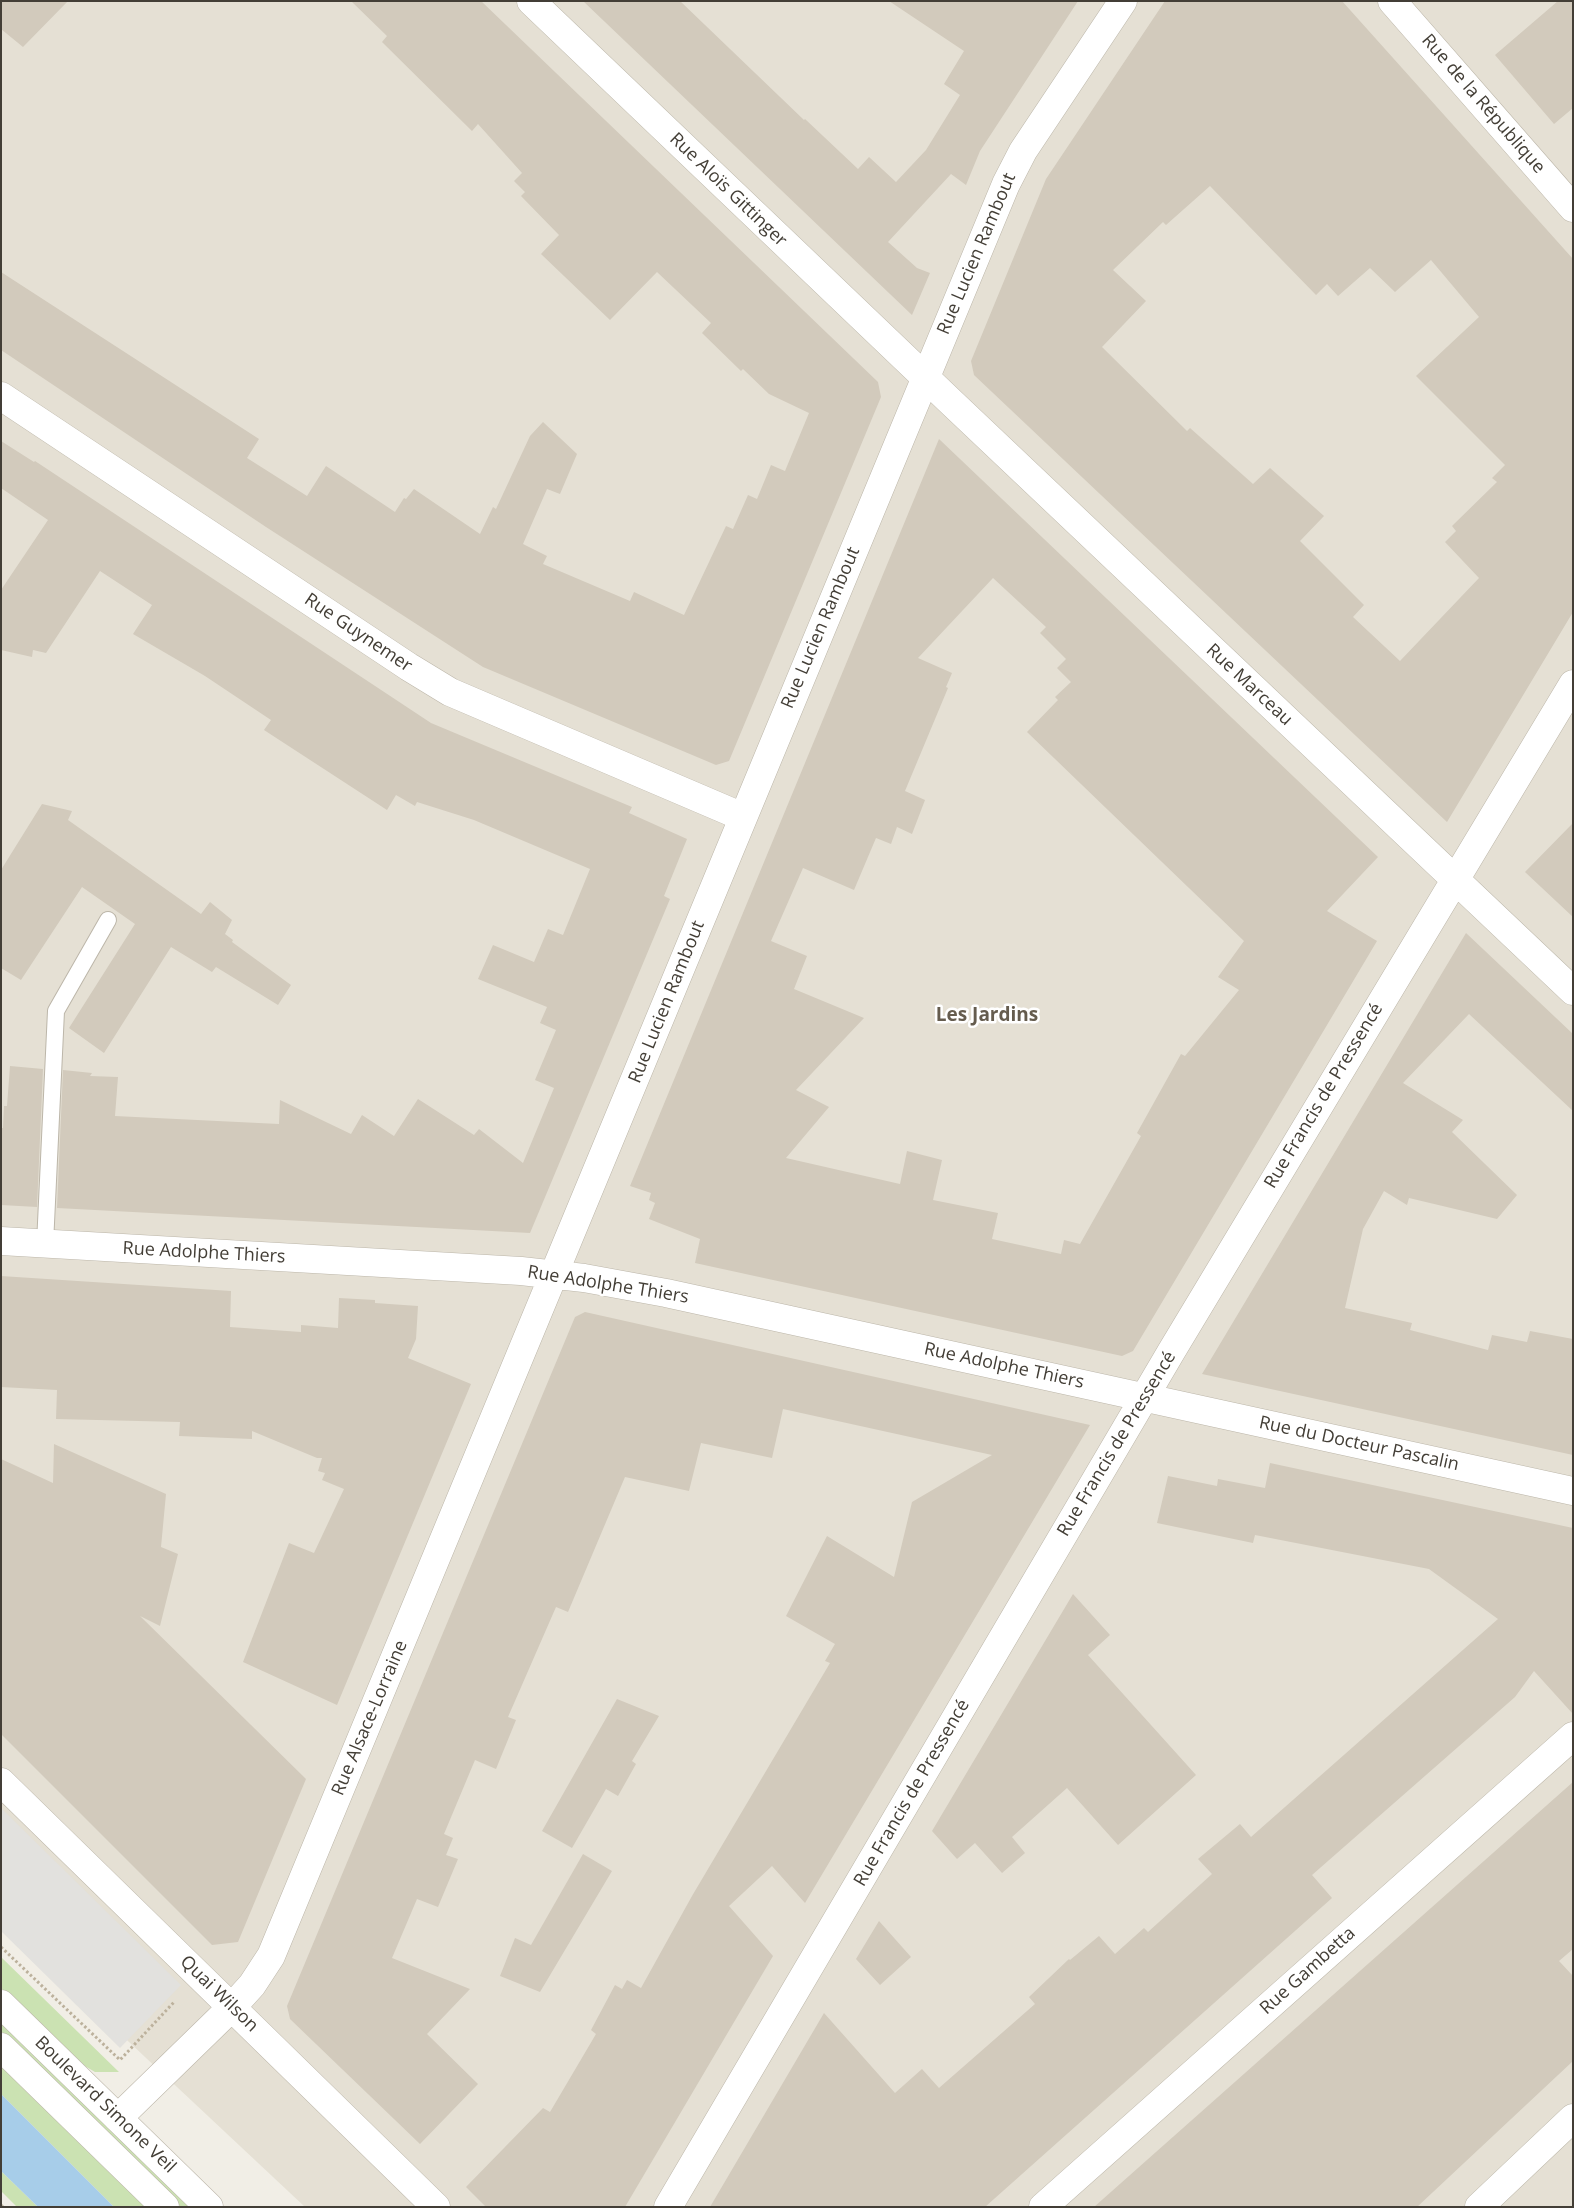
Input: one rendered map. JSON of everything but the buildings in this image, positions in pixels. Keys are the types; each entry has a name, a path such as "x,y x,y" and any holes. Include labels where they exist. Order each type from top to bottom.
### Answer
{"street":[{"name":"Rue Aloïs Gittinger","path":"532,1 926,378"},
{"name":"Rue Lucien Rambout","path":"555,1274 1014,166 1123,1"},
{"name":"Rue de la République","path":"1392,1 1573,208"},
{"name":"Rue Marceau","path":"926,378 1573,991"},
{"name":"Rue Guynemer","path":"1,396 400,662 450,692 743,817"},
{"name":"Rue Francis de Pressencé","path":"668,2207 1144,1397 1573,684"},
{"name":"Rue Adolphe Thiers","path":"1,1241 555,1274 676,1295 1144,1397"},
{"name":"Rue Alsace-Lorraine","path":"118,2118 232,2007 252,1985 271,1956 555,1274"},
{"name":"Rue du Docteur Pascalin","path":"1144,1397 1573,1491"},
{"name":"Rue Gambetta","path":"1042,2207 1573,1736"},
{"name":"Quai Wilson","path":"1,1782 436,2207"},
{"name":"Boulevard Simone Veil","path":"1,2004 209,2207"},
{"name":"Boulevard Simone Veil","path":"1,2047 165,2207"},
{"path":"1479,2207 1573,2118"}],"lane":[{"path":"45,1244 56,1011 108,920"}],"path":[{"path":"1,1947 120,2060 178,1999 209,2029"}],"shaded area":[{"path":"1,1 1573,1 1573,2207 305,2207 1,1922"},
{"path":"1,1808 181,1985 120,2048 1,1931"}],"green space":[{"path":"1,1957 119,2072 95,2072 73,2059 1,1988"},
{"path":"1,2017 195,2207 181,2207 1,2031"},
{"path":"1,2061 150,2207 114,2207 1,2094"},
{"path":"1,2171 38,2207 17,2207 1,2191"}],"water":[{"path":"1,2094 114,2207 38,2207 1,2171"}],"district":[{"name":"Les Jardins","path":"987,1016"}]}
